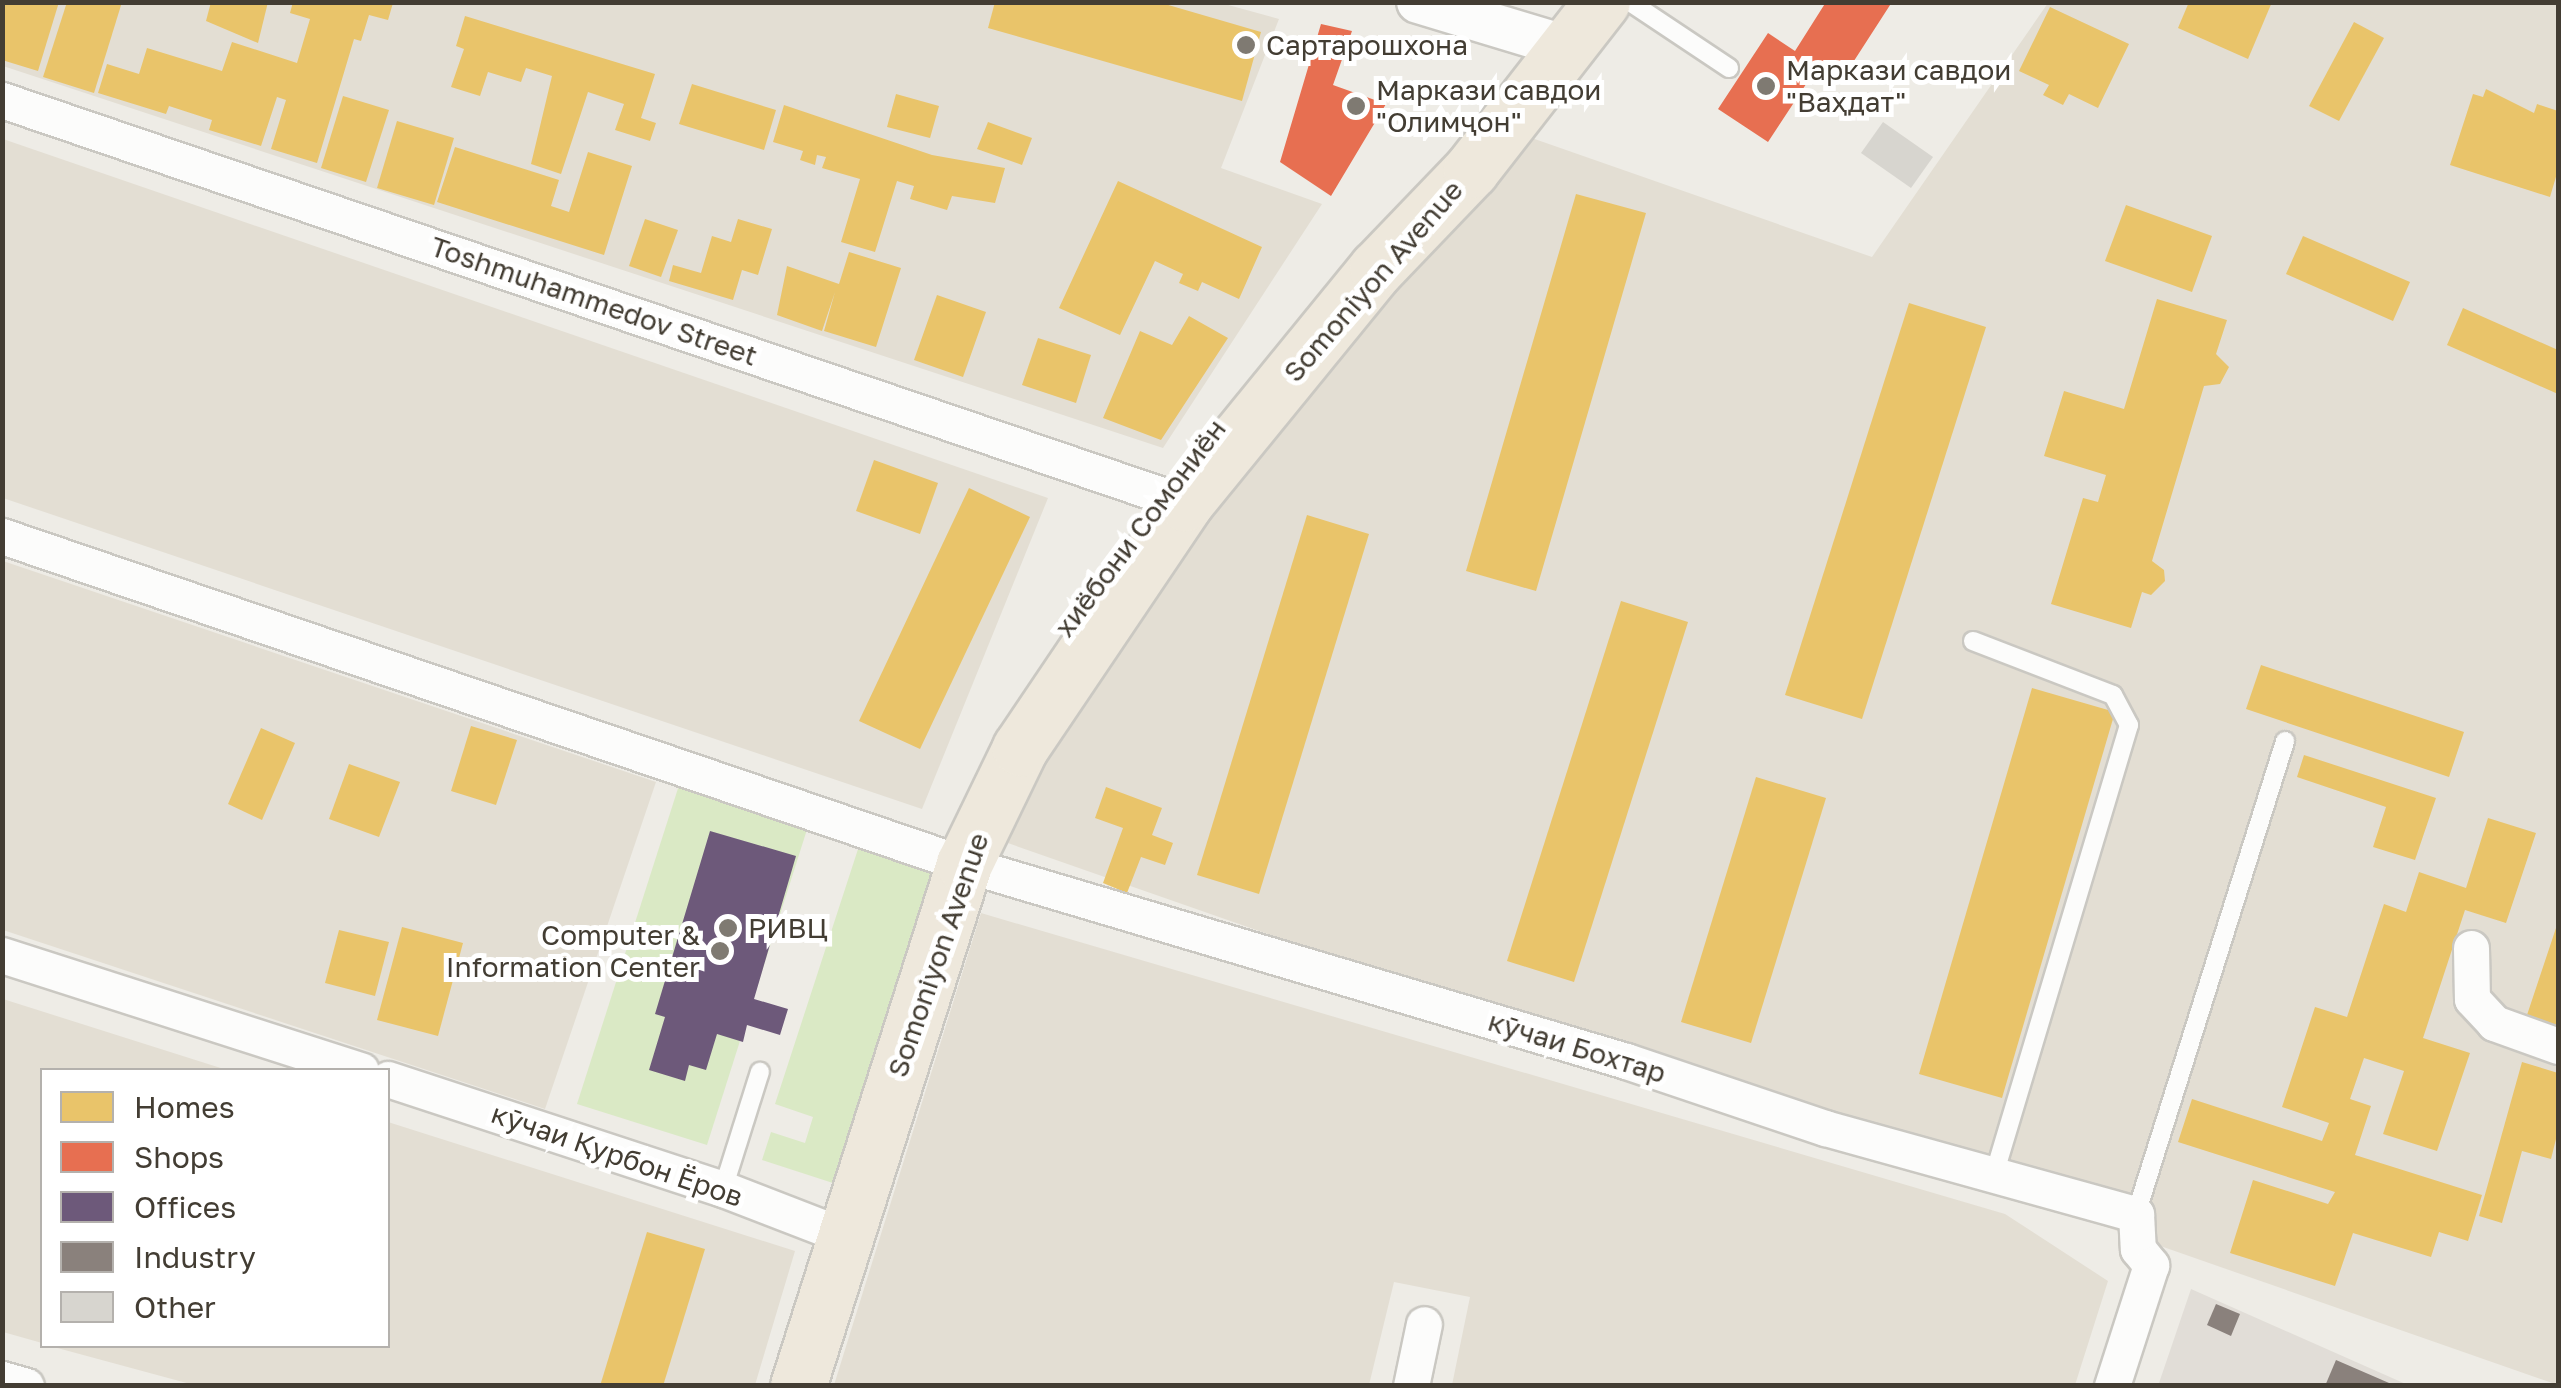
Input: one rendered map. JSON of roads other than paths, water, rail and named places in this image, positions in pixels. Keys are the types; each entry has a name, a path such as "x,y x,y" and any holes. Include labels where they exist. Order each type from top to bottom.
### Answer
{"highway":[{"name":"Somoniyon Avenue","path":"798,1386 830,1231 952,860 1173,498 1377,268 1471,170 1602,2"},
{"path":"766,1386 830,1231"}],"street":[{"path":"1418,2 1564,46"},
{"name":"Toshmuhammedov Street","path":"2,100 1173,498"},
{"name":"кӯчаи Бохтар","path":"2,536 952,860 2136,1214"},
{"path":"2471,948 2472,998 2494,1023 2558,1046"},
{"path":"2,955 355,1068"},
{"name":"кӯчаи Қурбон Ёров","path":"390,1080 723,1189 830,1231"},
{"path":"2112,1386 2151,1264 2138,1249 2136,1214"},
{"path":"1411,1386 1424,1324"},
{"path":"2,1379 26,1386"}],"lane":[{"path":"1630,2 1729,68"},
{"path":"1973,642 2114,695 2128,724 1994,1174"},
{"path":"2136,1214 2285,742"},
{"path":"723,1189 760,1072"}],"place":[{"name":"Сартарошхона","path":"1246,45"},
{"name":"Маркази савдои \"Ваҳдат\"","path":"1766,86"},
{"name":"Маркази савдои \"Олимҷон\"","path":"1356,106"},
{"name":"РИВЦ","path":"728,928"},
{"name":"Computer & Information Center","path":"720,951"}]}
